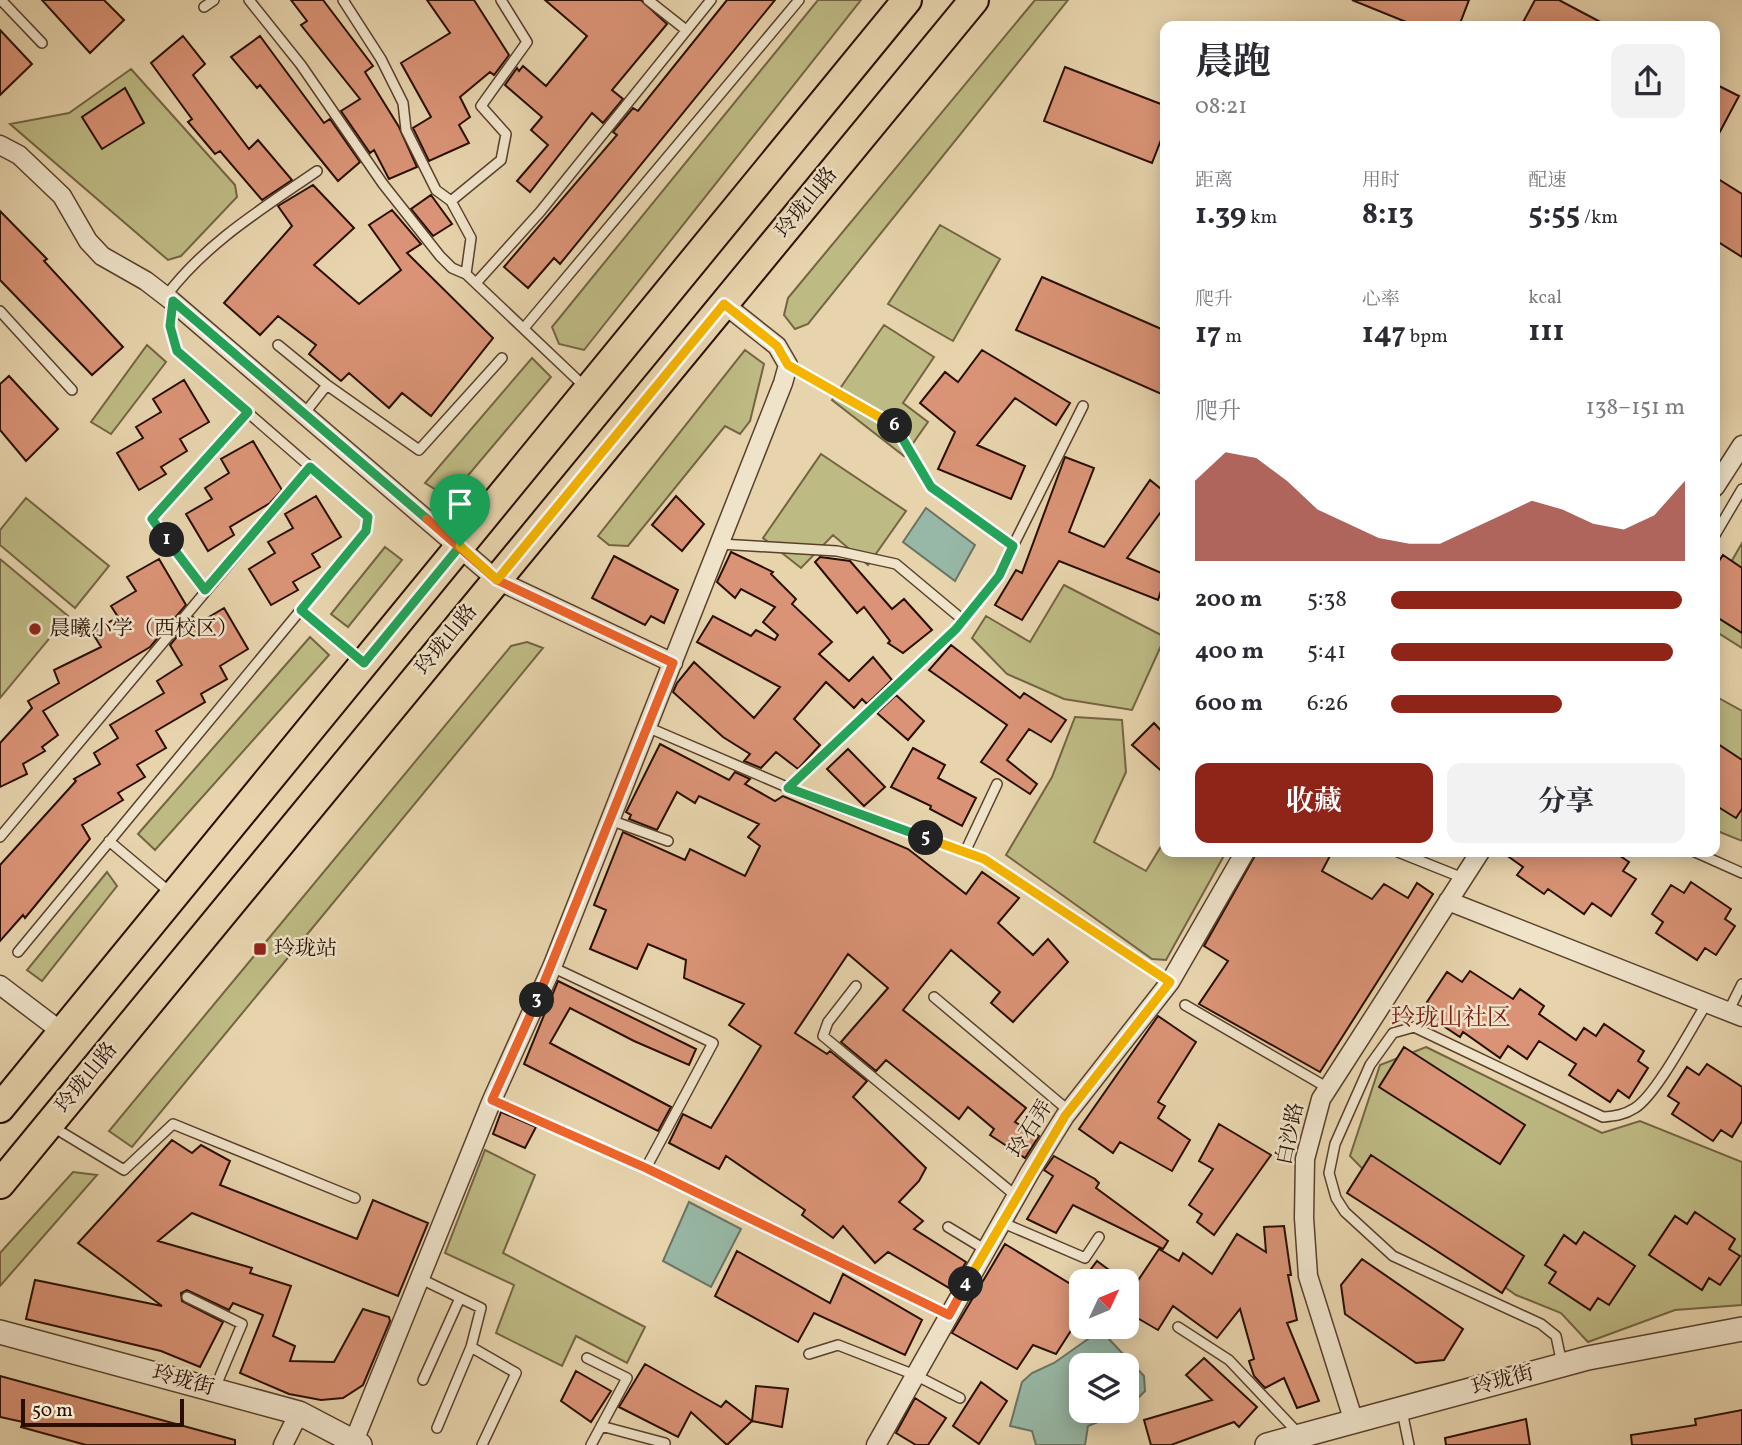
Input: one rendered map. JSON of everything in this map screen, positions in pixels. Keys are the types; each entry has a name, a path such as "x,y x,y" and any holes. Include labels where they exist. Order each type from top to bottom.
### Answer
{"main road":[{"path":"0,1108 907,0"},
{"name":"玲珑山路","path":"0,1184 974,0"}],"street":[{"path":"0,145 19,155 62,196 88,241 102,256 169,298 497,580 673,663"},
{"path":"357,1443 492,1100 552,967 788,365 777,346 724,304"},
{"path":"1720,479 1742,445"},
{"name":"玲石弄","path":"876,1445 1016,1196 1069,1111 1170,982 1242,857"},
{"name":"白沙路","path":"1354,1422 1308,1276 1304,1218 1305,1159 1321,1099 1477,857"},
{"path":"1448,901 1735,1014"},
{"path":"0,985 62,1031"},
{"name":"玲珑街","path":"1266,1445 1562,1365 1742,1329"},
{"name":"玲珑街","path":"0,1332 299,1413 357,1443"},
{"path":"283,1445 299,1413"}],"lane":[{"path":"1,0 42,43"},
{"path":"204,7 214,0"},
{"path":"249,0 301,65 391,194 440,256 452,268 466,274 476,283 588,390"},
{"path":"343,0 381,59 403,103 406,130 436,190 451,201 471,237 466,274"},
{"path":"451,201 501,160 506,134 481,106 527,42 501,0"},
{"path":"648,0 686,30"},
{"path":"476,283 540,212 711,0"},
{"path":"524,328 799,0"},
{"path":"19,952 366,531 368,517 177,351 170,326 169,298 188,267 214,243 317,171"},
{"path":"0,311 72,390"},
{"path":"278,345 327,385 419,450 502,358"},
{"path":"788,365 895,426 931,487 1013,546"},
{"path":"304,414 327,385"},
{"path":"788,788 963,620 999,576 1083,406"},
{"path":"205,590 152,519 248,412"},
{"path":"0,838 310,467"},
{"path":"1720,526 1742,489"},
{"path":"720,544 837,551 896,564 963,620"},
{"path":"301,610 364,663"},
{"path":"647,727 788,788 984,859 1170,982"},
{"path":"965,852 997,784"},
{"path":"610,820 668,841"},
{"path":"109,841 174,895"},
{"path":"1410,857 1463,878"},
{"path":"1706,857 1742,873"},
{"path":"552,967 713,1043 646,1168"},
{"path":"1735,1014 1742,984"},
{"path":"856,986 828,1022 823,1035 1016,1196"},
{"path":"933,997 1069,1111"},
{"path":"1562,1365 1556,1336 1541,1324 1393,1256 1345,1212 1336,1198 1329,1173 1335,1144 1370,1065 1393,1033 1414,1027 1603,1117 1619,1116 1637,1107 1653,1088 1707,1003"},
{"path":"1185,1005 1328,1088"},
{"path":"492,1100 646,1168 949,1315"},
{"path":"49,1125 124,1170 173,1124 355,1198"},
{"path":"1002,1222 1085,1258 1099,1237"},
{"path":"948,1227 985,1250"},
{"path":"421,1279 481,1308 471,1347 437,1428"},
{"path":"187,1297 242,1324 214,1390"},
{"path":"424,1380 460,1298"},
{"path":"1178,1327 1229,1360 1300,1436"},
{"path":"809,1354 838,1345 915,1376 960,1398"},
{"path":"471,1347 516,1373 482,1445"},
{"path":"587,1358 627,1378 591,1445"},
{"path":"1401,1409 1409,1445"},
{"path":"601,1426 665,1443"}],"shaded area":[{"path":"818,0 861,0 584,350 559,344 552,327"},
{"path":"1035,0 1068,0 808,324 795,329 784,315 788,298"},
{"path":"131,69 235,185 237,197 181,256 168,260 10,124 69,113"},
{"path":"940,225 1000,259 953,341 888,304"},
{"path":"884,325 934,357 903,403 928,422 904,456 832,400"},
{"path":"147,345 166,362 111,434 91,422"},
{"path":"745,350 764,364 750,421 740,434 725,426 628,546 609,545 598,536"},
{"path":"532,358 551,377 449,498 425,483"},
{"path":"821,454 906,511 868,565 833,535 801,568 763,538"},
{"path":"26,498 109,566 75,608 0,545 0,530"},
{"path":"926,508 975,545 955,581 903,542"},
{"path":"1742,543 1742,648 1720,634 1720,581"},
{"path":"385,547 402,560 348,627 331,614"},
{"path":"0,559 68,616 0,698"},
{"path":"1064,585 1160,634 1160,648 1132,710 1064,699 1007,674 972,638 986,616 1030,642"},
{"path":"310,637 329,655 155,850 138,834"},
{"path":"527,642 543,648 132,1147 109,1131 511,646"},
{"path":"1720,699 1742,711 1742,841 1720,832"},
{"path":"1075,717 1122,720 1126,772 1094,842 1146,871 1160,848 1160,857 1223,857 1166,960 1152,959 1006,855 1052,777"},
{"path":"107,872 117,886 42,981 27,970"},
{"path":"1426,1047 1602,1133 1640,1121 1742,1162 1742,1305 1675,1310 1588,1342 1561,1313 1516,1295 1417,1225 1350,1156 1380,1065"},
{"path":"485,1150 535,1175 503,1253 645,1327 627,1363 576,1336 562,1366 496,1333 514,1285 445,1253"},
{"path":"73,1172 97,1175 0,1286 0,1253"},
{"path":"689,1202 741,1229 711,1287 663,1261"},
{"path":"1088,1339 1109,1339 1122,1353 1069,1353 1069,1423 1095,1423 1088,1426 1085,1445 1036,1445 1032,1431 1010,1426 1022,1382 1032,1373 1054,1363"},
{"path":"1139,1371 1144,1376 1145,1391 1139,1397"}],"building":[{"path":"42,0 104,0 124,20 90,53"},
{"path":"291,0 323,0 373,66 365,72 399,127 417,167 389,179 374,150 370,153 341,111 360,99 301,25 307,21"},
{"path":"427,0 474,0 509,55 494,75 490,72 460,97 470,117 459,125 469,143 429,161 413,128 431,117 401,63 450,33"},
{"path":"545,0 641,0 667,24 612,90 623,99 603,123 592,113 530,192 517,181 548,145 531,130 542,117 505,85 517,68 519,71 523,66 546,86 587,36"},
{"path":"727,0 775,0 560,264 554,258 528,288 504,267 617,135 613,132 633,108 638,111"},
{"path":"1352,0 1469,0 1461,21 1404,21"},
{"path":"1535,0 1559,0 1599,21 1524,21"},
{"path":"0,30 32,64 0,95"},
{"path":"183,36 205,64 193,75 249,149 258,140 292,180 262,200 220,151 215,154 188,122 192,119 151,63"},
{"path":"260,36 324,123 330,119 360,162 338,181 260,85 257,88 231,57"},
{"path":"1065,67 1160,104 1160,142 1152,163 1044,121"},
{"path":"1720,86 1739,96 1720,132"},
{"path":"125,88 144,123 102,149 82,117"},
{"path":"1720,180 1742,194 1742,257 1720,243"},
{"path":"313,185 354,228 314,265 359,304 401,270 369,225 392,210 421,244 407,253 493,338 431,416 402,393 389,408 349,373 341,381 309,354 316,345 278,316 260,335 224,303 292,226 278,206"},
{"path":"431,195 452,224 433,236 411,209"},
{"path":"0,211 47,259 44,261 123,347 92,375 0,280"},
{"path":"1042,277 1160,328 1160,393 1016,330"},
{"path":"982,350 1070,403 1056,425 1015,398 977,445 1025,466 1011,499 938,469 955,432 920,403 945,372 958,382"},
{"path":"9,376 58,429 26,461 0,430 0,384"},
{"path":"184,380 209,422 180,439 187,451 161,467 166,474 139,490 117,453 143,438 136,427 161,412 153,399"},
{"path":"253,441 282,490 270,503 230,527 234,535 208,551 186,514 212,499 205,488 229,473 221,459"},
{"path":"1065,457 1094,468 1069,532 1104,547 1150,480 1160,488 1160,513 1127,558 1160,572 1158,600 1059,561 1022,620 995,605 1016,570 1022,573"},
{"path":"316,496 341,537 312,554 320,567 293,582 298,590 271,605 249,569 275,553 268,542 293,528 285,514"},
{"path":"676,496 704,524 682,551 652,525"},
{"path":"731,552 773,572 771,574 796,599 792,604 832,642 819,654 849,681 873,657 892,680 867,704 862,699 854,708 826,682 794,719 820,745 798,769 776,752 761,768 744,761 750,754 723,737 673,692 694,662 754,718 780,687 697,642 713,616 751,636 756,630 775,640 778,635 763,622 775,607 741,589 735,598 717,582"},
{"path":"1723,555 1742,568 1742,633 1720,619 1720,560"},
{"path":"614,556 678,590 664,623 651,616 645,625 592,598"},
{"path":"820,557 850,561 892,609 904,599 932,630 903,653 888,643 890,641 864,607 857,613 815,562"},
{"path":"159,559 186,605 150,647 43,711 58,735 42,747 45,751 23,764 27,774 0,787 0,743 32,708 28,701 59,683 54,670 101,647 92,632 118,617 111,606 136,591 127,577"},
{"path":"224,608 248,649 220,666 227,679 201,694 205,702 156,731 166,748 137,765 145,777 118,793 123,800 82,825 90,839 25,918 23,915 0,941 0,865 76,781 74,779 100,764 94,753 118,738 110,725 164,693 157,681 182,665 170,645 193,617 197,624"},
{"path":"951,645 1020,698 1024,693 1066,720 1051,742 1029,729 1007,760 1037,784 1030,794 981,762 1007,725 929,670"},
{"path":"896,695 924,721 908,740 877,713"},
{"path":"1154,723 1160,730 1160,770 1132,745"},
{"path":"660,744 729,780 735,772 750,779 745,784 775,801 783,796 908,849 966,894 982,872 1019,898 998,923 1033,955 1048,939 1068,962 1013,1022 991,1003 1000,992 951,950 903,1010 1026,1108 1015,1122 1039,1136 1025,1158 990,1135 994,1129 968,1107 959,1119 886,1060 876,1071 841,1042 888,988 848,954 795,1033 827,1054 830,1051 867,1081 853,1097 926,1168 919,1181 899,1202 923,1221 914,1229 966,1262 951,1289 888,1252 875,1263 843,1226 833,1238 802,1215 805,1210 726,1156 719,1169 669,1143 683,1114 711,1128 761,1046 729,1025 744,1004 684,978 686,960 648,944 637,969 590,949 606,910 594,905 623,832 685,860 690,849 745,876 760,846 748,837 759,824 699,796 695,803 677,792 657,830 629,819 631,815 626,812"},
{"path":"1720,745 1742,760 1742,809 1736,818 1720,808"},
{"path":"913,748 945,765 938,778 976,798 962,826 930,809 931,806 891,787"},
{"path":"848,749 885,787 864,806 827,769"},
{"path":"1254,857 1329,857 1322,871 1372,899 1384,884 1408,898 1417,883 1433,894 1320,1072 1199,1004 1228,961 1204,946"},
{"path":"1509,857 1622,857 1629,862 1623,871 1636,879 1611,916 1592,903 1584,914 1548,889 1544,894 1517,875 1523,867"},
{"path":"1691,882 1731,909 1725,919 1735,926 1716,955 1705,948 1697,960 1656,933 1663,922 1652,914 1671,885 1684,893"},
{"path":"1470,971 1513,999 1520,989 1544,1006 1539,1014 1576,1040 1584,1028 1596,1036 1604,1024 1644,1051 1638,1061 1648,1068 1629,1098 1618,1090 1610,1102 1569,1075 1576,1064 1539,1041 1527,1059 1508,1046 1500,1058 1463,1032 1460,1037 1433,1019 1439,1010 1427,1002 1447,972 1462,982"},
{"path":"558,981 696,1049 689,1065 634,1041 570,1008 550,1043 671,1107 658,1131 524,1064"},
{"path":"1158,1016 1196,1042 1158,1102 1165,1106 1158,1118 1190,1140 1172,1171 1120,1142 1113,1153 1079,1129"},
{"path":"1404,1047 1525,1125 1500,1164 1379,1087"},
{"path":"1707,1064 1742,1087 1742,1121 1732,1137 1721,1130 1713,1141 1672,1114 1679,1103 1668,1096 1687,1067 1699,1075"},
{"path":"501,1112 536,1127 525,1148 493,1134"},
{"path":"1219,1124 1271,1155 1214,1235 1197,1222 1202,1214 1189,1205 1213,1169 1199,1161"},
{"path":"172,1140 192,1153 201,1145 230,1161 220,1185 357,1239 373,1200 428,1223 398,1296 192,1213 158,1241 252,1268 250,1273 291,1286 273,1336 295,1346 290,1361 334,1362 363,1309 389,1317 390,1321 363,1385 343,1398 321,1400 289,1394 240,1373 263,1315 233,1303 229,1310 187,1290 181,1293 182,1301 223,1322 200,1367 161,1351 26,1319 35,1280 162,1306 78,1243"},
{"path":"1371,1155 1524,1256 1502,1293 1347,1193"},
{"path":"1054,1156 1095,1179 1099,1183 1096,1188 1168,1241 1163,1249 1073,1205 1056,1233 1027,1219 1053,1176 1044,1170"},
{"path":"1695,1212 1735,1239 1729,1249 1740,1256 1720,1285 1709,1278 1702,1290 1649,1255 1675,1216 1687,1224"},
{"path":"1284,1226 1291,1275 1288,1275 1297,1320 1287,1323 1319,1401 1297,1408 1284,1378 1265,1388 1254,1376 1249,1361 1254,1359 1240,1309 1217,1338 1173,1306 1158,1330 1139,1319 1139,1279 1159,1249 1179,1261 1183,1253 1212,1274 1237,1234 1266,1252 1264,1227"},
{"path":"1584,1232 1635,1266 1609,1305 1598,1298 1590,1310 1549,1283 1556,1272 1545,1265 1564,1235 1576,1244"},
{"path":"1005,1244 1069,1283 1069,1334 1056,1354 1033,1345 1017,1369 952,1333"},
{"path":"737,1251 830,1303 843,1274 922,1320 905,1355 814,1313 798,1342 715,1296"},
{"path":"1362,1259 1463,1329 1444,1360 1416,1363 1345,1314 1341,1285"},
{"path":"1097,1261 1108,1269 1091,1269"},
{"path":"1204,1358 1257,1407 1239,1427 1234,1422 1171,1445 1151,1445 1144,1420 1212,1400 1186,1375"},
{"path":"645,1364 721,1407 726,1401 752,1421 727,1445 691,1412 678,1437 619,1407"},
{"path":"576,1371 611,1391 591,1422 561,1401"},
{"path":"0,1376 235,1440 235,1445 86,1445 21,1427 23,1422 0,1417"},
{"path":"981,1382 1007,1401 979,1444 953,1426"},
{"path":"756,1386 788,1389 782,1427 752,1421"},
{"path":"915,1398 946,1418 928,1445 916,1445 896,1433"},
{"path":"1742,1410 1742,1445 1632,1445 1631,1435 1696,1425 1695,1419"},
{"path":"1526,1419 1530,1445 1446,1445 1445,1438"}],"place":[{"name":"晨曦小学（西校区）","path":"35,629"},
{"name":"玲珑站","path":"260,949"}],"district":[{"name":"玲珑山社区","path":"1451,1019"}],"route":[{"path":"460,546 364,663 301,610 366,531 368,517 310,467 205,590 152,519 248,412 177,351 170,326 173,301 460,546 497,580 673,663 552,967 492,1100 646,1168 949,1315 1065,1116 1170,982 984,859 788,788 956,629 999,576 1013,546 931,487 920,464 895,426 788,365 777,346 724,304 497,580 460,546"}]}
